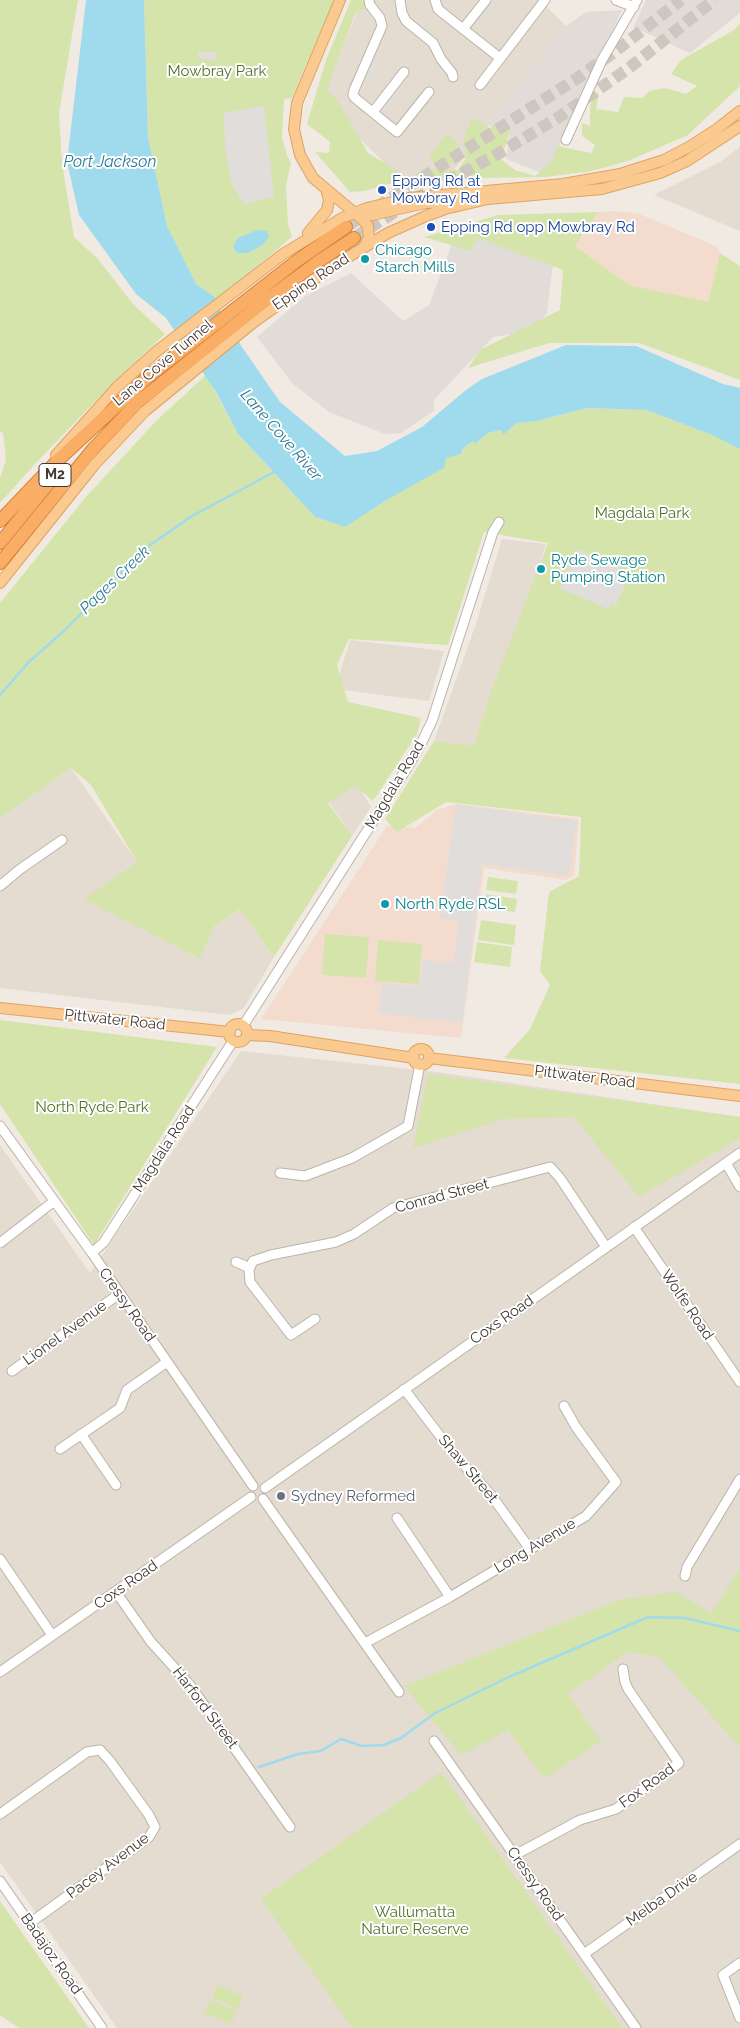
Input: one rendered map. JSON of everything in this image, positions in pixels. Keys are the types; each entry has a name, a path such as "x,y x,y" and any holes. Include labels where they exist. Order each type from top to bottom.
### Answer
{"highway":[{"name":"Lane Cove Tunnel","path":"248,314 298,260 346,227"},
{"name":"Lane Cove Tunnel","path":"0,563 73,473 138,402 248,314 319,261 354,238"},
{"name":"Lane Cove Tunnel","path":"112,410 179,368"},
{"name":"M2","path":"0,519 57,461 112,410"},
{"name":"M2","path":"0,543 66,462 112,410"}],"main road":[{"path":"340,0 297,103 294,120 296,146 313,178 365,222 369,231 369,241 364,248"},
{"path":"333,18 344,0"},
{"path":"0,519 117,387 157,351 301,241 355,214 378,205 409,198 563,184 620,174 664,160 689,147 718,129 740,111"},
{"name":"Epping Road","path":"248,314 311,280 388,233 426,216 488,199 602,189 624,184 660,173 687,161 740,126"},
{"path":"301,241 327,212 329,202 326,189"},
{"path":"355,214 372,215 425,203 488,199"},
{"path":"0,583 116,441 146,410 179,368"},
{"name":"Pittwater Road","path":"0,1008 231,1036"},
{"path":"245,1030 242,1042 231,1036 235,1025 245,1030 270,1036 417,1061"},
{"name":"Pittwater Road","path":"417,1061 415,1052 422,1049 428,1053 429,1058 740,1096"}],"street":[{"path":"369,0 370,5 380,18 382,26 353,95 397,132 429,92"},
{"path":"400,0 402,13 406,21 433,43 453,77"},
{"path":"435,0 438,9 500,58"},
{"path":"464,29 486,0"},
{"path":"566,140 602,60 633,3 616,0"},
{"path":"480,85 538,1"},
{"path":"374,112 404,72"},
{"name":"Magdala Road","path":"245,1030 421,744 432,721 493,532 499,522"},
{"path":"0,886 19,870 62,840"},
{"name":"Magdala Road","path":"92,1253 104,1242 231,1036"},
{"path":"280,1173 305,1176 352,1158 408,1126 417,1061"},
{"name":"Cressy Road","path":"0,1126 92,1253 253,1486"},
{"name":"Coxs Road","path":"265,1488 740,1152"},
{"path":"726,1163 740,1187"},
{"name":"Conrad Street","path":"250,1268 253,1261 271,1255 336,1242 354,1234 393,1208 550,1167 560,1178 606,1247"},
{"path":"0,1243 54,1202"},
{"name":"Wolfe Road","path":"634,1227 740,1382"},
{"path":"236,1262 250,1268 250,1282 291,1335 315,1319"},
{"name":"Lionel Avenue","path":"12,1371 119,1294"},
{"path":"60,1449 120,1408 127,1390 167,1362"},
{"name":"Shaw Street","path":"404,1389 454,1454 491,1495 530,1549"},
{"name":"Long Avenue","path":"365,1643 450,1597 586,1516 616,1482 576,1427 564,1406"},
{"path":"81,1434 116,1485"},
{"path":"686,1576 688,1567 740,1479"},
{"path":"260,1484 265,1488 266,1494 263,1499 256,1501 251,1497 250,1491 253,1486 260,1484"},
{"name":"Coxs Road","path":"0,1672 251,1497"},
{"path":"263,1499 399,1692"},
{"path":"396,1518 450,1597"},
{"path":"0,1559 52,1635"},
{"name":"Harford Street","path":"116,1592 151,1642 190,1685 290,1827"},
{"name":"Fox Road","path":"515,1855 580,1820 616,1809 679,1763 628,1689 623,1669"},
{"name":"Cressy Road","path":"434,1741 636,2028"},
{"name":"Pacey Avenue","path":"0,1814 87,1752 100,1750 149,1815 155,1827 149,1837 30,1923"},
{"name":"Melba Drive","path":"584,1954 740,1844"},
{"name":"Badajoz Road","path":"0,1881 102,2028"},
{"path":"740,1963 723,1975 740,2018"}],"shaded area":[{"path":"362,0 545,0 548,8 566,26 454,170 427,171 406,178 396,174 334,114 324,93"},
{"path":"491,0 496,4 482,23 476,18"},
{"path":"646,0 740,0 740,13 690,53 633,27"},
{"path":"622,10 546,175 506,159 510,134 488,125 566,26 586,12"},
{"path":"198,52 217,52 216,60 198,58"},
{"path":"373,56 379,58 370,80 363,77"},
{"path":"400,83 405,86 387,110 382,105"},
{"path":"264,106 274,197 244,204 232,184 225,149 224,113"},
{"path":"740,147 740,231 654,195 720,162"},
{"path":"598,212 637,213 716,246 720,253 708,302 629,285 575,246"},
{"path":"477,235 553,264 547,312 543,319 522,333 493,337 434,400 434,411 401,433 385,434 329,412 292,383 257,337 305,296 351,273 403,321 429,305 451,246"},
{"path":"502,539 546,544 521,623 485,750 434,741 476,624"},
{"path":"577,549 625,571 622,576 628,579 616,605 611,603 608,609 560,588"},
{"path":"350,640 444,651 429,701 335,689"},
{"path":"71,768 137,862 85,899 200,959 214,926 240,909 274,957 243,1009 229,1015 0,988 0,818"},
{"path":"357,784 371,807 352,836 329,802"},
{"path":"456,804 579,819 574,876 566,880 484,868 461,1038 261,1019 387,826 415,828 437,810"},
{"path":"456,804 577,821 569,876 482,864 462,1023 379,1013 382,983 420,987 423,960 454,963 459,921 440,918"},
{"path":"241,1051 437,1072 740,1117 740,2028 117,2028 0,1862 0,1145 90,1273"}],"green space":[{"path":"0,0 78,0 59,113 62,163 74,237 98,259 133,304 165,334 108,388 0,503 0,478 6,460 3,433 0,432"},
{"name":"Mowbray Park","path":"144,0 334,0 292,98 284,99 282,138 291,163 286,185 288,224 292,237 215,301 215,297 196,284 167,226 148,137"},
{"path":"351,0 372,0 370,5 355,14 327,89 339,103 368,153 396,170 404,181 424,169 458,170 466,158 463,141 472,118 490,128 504,120 511,129 502,160 515,170 535,176 553,160 557,146 591,153 595,145 582,136 582,123 590,126 590,106 595,91 599,94 596,109 618,112 624,97 643,98 649,91 665,88 686,94 697,86 671,74 681,60 734,30 740,23 740,86 688,135 628,161 592,171 546,177 481,178 388,184 365,191 350,192 315,152 329,153 330,142 307,124 326,60"},
{"path":"446,134 456,141 459,157 455,164 436,164 429,158"},
{"path":"598,212 575,246 629,285 708,302 720,253 740,266 740,380 639,343 549,343 468,368 480,350 560,310 563,270 478,238 470,251 424,237 498,215"},
{"name":"Magdala Park","path":"206,375 238,434 270,469 315,517 345,527 446,458 461,454 467,445 474,441 475,443 488,433 501,430 508,432 516,423 537,421 587,408 647,410 712,435 740,449 740,1084 504,1058 530,1029 550,985 540,971 549,892 579,876 581,817 446,802 397,832 385,819 434,741 474,746 491,692 548,543 484,532 448,645 349,639 337,665 348,702 421,718 417,734 373,801 355,786 328,803 352,836 274,957 240,909 214,926 200,959 84,899 137,862 91,785 71,768 0,818 0,603 85,498 158,419"},
{"path":"488,877 518,881 516,894 486,890"},
{"path":"486,894 517,899 515,912 485,908"},
{"path":"481,920 516,925 514,945 478,940"},
{"path":"325,934 369,937 366,978 322,975"},
{"path":"378,940 422,944 419,984 375,981"},
{"path":"477,942 512,947 510,967 474,962"},
{"name":"North Ryde Park","path":"0,1020 217,1047 94,1245 0,1104"},
{"path":"428,1074 740,1117 740,1138 639,1197 574,1117 504,1119 413,1148"},
{"path":"740,1568 740,1747 659,1657 627,1652 568,1694 601,1741 544,1779 508,1730 461,1755 404,1686 619,1600 675,1592 712,1613"},
{"name":"Wallumatta Nature Reserve","path":"441,1772 622,2028 352,2028 261,1899"},
{"path":"0,1901 89,2028 19,2028 0,2015"},
{"path":"217,1985 243,1996 238,2009 212,1998"},
{"path":"210,2000 236,2011 231,2024 204,2013"}],"water":[{"name":"Port Jackson","path":"86,0 144,0 148,137 167,226 196,284 215,297 215,302 242,347 280,402 345,456 377,451 422,427 482,379 566,345 636,346 723,384 740,388 740,449 712,435 647,410 587,408 537,421 516,423 503,434 501,430 488,433 475,444 474,441 467,445 461,454 446,458 444,468 388,499 345,527 315,517 238,434 216,392 166,318 136,294 79,215 67,162"},
{"path":"257,230 267,231 269,236 264,244 248,253 237,253 233,246 238,238"}],"waterway":[{"name":"Pages Creek","path":"0,695 29,662 65,630 143,550 192,516 276,471"},
{"path":"259,1767 298,1754 321,1751 341,1739 362,1746 384,1745 401,1738 435,1713 509,1677 648,1617 685,1618 740,1631"}],"tunnel":[{"path":"346,227 576,79 681,0"},
{"path":"354,238 418,197 503,151 562,115 629,68 714,0"}],"place":[{"name":"Epping Rd at Mowbray Rd","path":"382,190"},
{"name":"Epping Rd opp Mowbray Rd","path":"431,227"},
{"name":"Chicago Starch Mills","path":"365,259"},
{"name":"Ryde Sewage Pumping Station","path":"541,569"},
{"name":"North Ryde RSL","path":"385,904"},
{"name":"Sydney Reformed","path":"281,1496"}],"water label":[{"name":"Lane Cove River","path":"281,435"}]}
